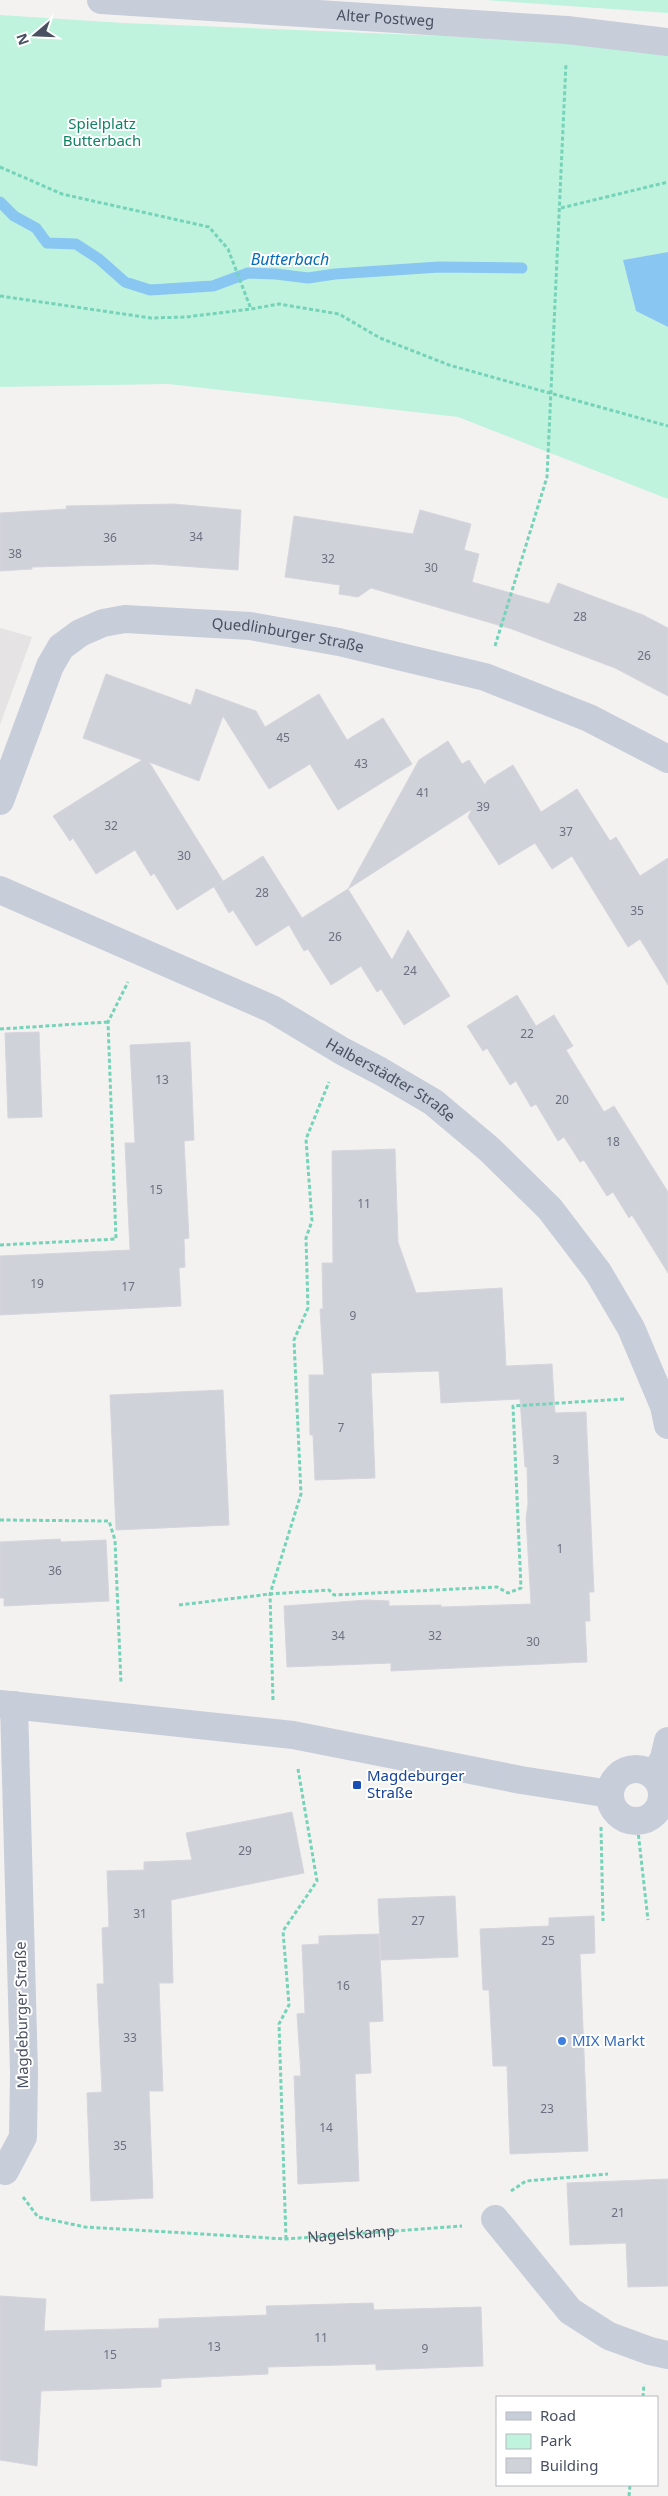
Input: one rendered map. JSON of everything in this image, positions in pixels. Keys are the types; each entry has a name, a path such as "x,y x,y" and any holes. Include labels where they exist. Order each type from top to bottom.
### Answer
{"street":[{"name":"Alter Postweg","path":"101,0 567,30 668,42"},
{"name":"Quedlinburger Straße","path":"0,801 50,666 61,647 80,633 103,623 124,619 250,626 339,642 485,677 589,718 668,759"},
{"name":"Halberstädter Straße","path":"0,890 272,1009 342,1052 380,1070 434,1102 490,1149 550,1209 598,1272 632,1328 666,1412"},
{"name":"Magdeburger Straße","path":"5,2171 23,2136 24,2072 7,1704 283,1734 521,1780 605,1794"},
{"path":"654,1776 664,1758 668,1741"},
{"path":"639,1769 654,1776 661,1787 665,1805 652,1817 637,1822 626,1820 614,1809 605,1794 621,1774 639,1769"},
{"path":"495,2219 570,2311 609,2336 650,2351 668,2355"}],"path":[{"path":"485,677 547,477 554,301 561,208 567,30"},
{"path":"0,167 62,194 209,227 228,249 251,309"},
{"path":"561,208 668,182"},
{"path":"0,296 151,318 186,318 279,304 339,314 380,338 449,365 668,426"},
{"path":"0,1245 116,1239 108,1022 143,953"},
{"path":"0,1029 108,1022"},
{"path":"286,2239 279,2024 289,2005 283,1931 317,1881 283,1734 270,1594 301,1494 294,1340 308,1308 306,1238 312,1221 306,1139 342,1052"},
{"path":"179,1605 270,1594 329,1590 334,1594 497,1586 508,1593 521,1588 513,1406 628,1398 666,1412"},
{"path":"0,1520 109,1521 115,1540 123,1716"},
{"path":"603,1921 605,1794"},
{"path":"637,1822 648,1920"},
{"name":"Nagelskamp","path":"5,2171 38,2217 85,2227 286,2239 468,2225 495,2219"},
{"path":"495,2219 508,2193 526,2181 608,2174"}],"shaded area":[{"path":"0,628 32,637 0,725"}],"green space":[{"path":"484,0 668,0 668,13"},
{"name":"Spielplatz Butterbach","path":"0,15 124,23 591,42 668,51 668,252 624,260 636,311 668,327 668,499 458,417 168,384 0,387"}],"water":[{"path":"668,252 668,327 636,311 623,260"}],"building":[{"path":"174,504 241,510 238,570 153,564 32,567 32,569 0,571 0,513 67,509 66,506"},
{"path":"420,510 471,524 464,550 479,554 472,582 549,604 558,583 643,615 668,628 668,696 615,668 512,629 371,588 358,597 339,594 340,585 285,577 294,516 413,534"},
{"path":"106,674 191,705 196,689 256,711 265,727 319,694 347,740 383,718 412,764 338,810 310,764 269,789 223,716 199,781 149,762 223,881 177,910 154,873 151,876 135,850 96,874 73,838 70,841 53,816 142,760 83,738"},
{"path":"448,741 462,764 469,760 485,785 487,781 513,765 541,812 577,789 610,841 616,837 640,876 668,858 668,985 640,939 628,947 572,856 552,869 535,843 499,865 468,817 472,809 348,889 419,760"},
{"path":"263,856 302,918 348,889 392,960 408,930 450,996 404,1025 381,989 377,992 361,966 331,985 308,949 304,951 289,925 256,946 233,910 229,913 214,887"},
{"path":"517,995 536,1026 554,1015 573,1046 566,1050 604,1112 614,1106 668,1192 668,1273 632,1215 629,1218 613,1192 607,1196 584,1160 580,1162 564,1137 558,1141 536,1104 531,1107 516,1081 510,1085 487,1048 483,1051 467,1026"},
{"path":"39,1032 42,1117 8,1118 5,1033"},
{"path":"190,1042 194,1140 184,1141 189,1238 184,1239 185,1267 179,1268 181,1306 0,1315 0,1256 130,1250 125,1143 135,1143 130,1045"},
{"path":"395,1149 398,1242 416,1293 502,1288 506,1366 552,1364 555,1413 586,1412 594,1592 589,1592 590,1621 585,1621 587,1662 391,1671 391,1663 287,1667 284,1606 367,1600 389,1601 389,1606 441,1605 441,1607 531,1604 526,1518 528,1504 527,1467 525,1467 520,1399 441,1403 439,1371 371,1373 375,1478 315,1480 313,1435 310,1435 309,1375 324,1375 320,1309 323,1309 322,1263 333,1263 332,1151"},
{"path":"223,1390 229,1525 116,1530 110,1395"},
{"path":"60,1539 61,1542 106,1540 109,1601 4,1606 4,1598 0,1598 0,1542"},
{"path":"292,1812 304,1873 171,1900 173,1983 159,1983 163,2091 149,2091 153,2198 91,2201 87,2093 102,2092 97,1984 104,1984 102,1928 109,1927 107,1871 144,1870 144,1862 192,1860 186,1833"},
{"path":"455,1896 458,1957 381,1960 378,1899"},
{"path":"594,1916 595,1953 580,1954 588,2151 510,2154 507,2066 493,2066 489,1990 483,1990 480,1929 549,1926 549,1918"},
{"path":"379,1934 383,2021 369,2022 371,2073 355,2074 359,2181 298,2184 294,2076 301,2076 297,2014 305,2013 302,1945 319,1944 319,1936"},
{"path":"668,2179 668,2286 628,2287 626,2243 570,2245 567,2183"},
{"path":"0,2296 46,2299 44,2331 159,2328 159,2319 267,2315 266,2306 373,2303 374,2310 481,2307 483,2366 376,2370 376,2364 268,2367 268,2374 161,2379 161,2387 41,2391 37,2466 0,2460"}],"waterway":[{"name":"Butterbach","path":"0,202 14,216 36,228 47,243 76,244 99,259 125,282 150,290 213,286 248,273 308,278 335,274 439,267 522,268"}],"place":[{"name":"Magdeburger Straße","path":"357,1785"},
{"name":"MIX Markt","path":"562,2041"}]}
